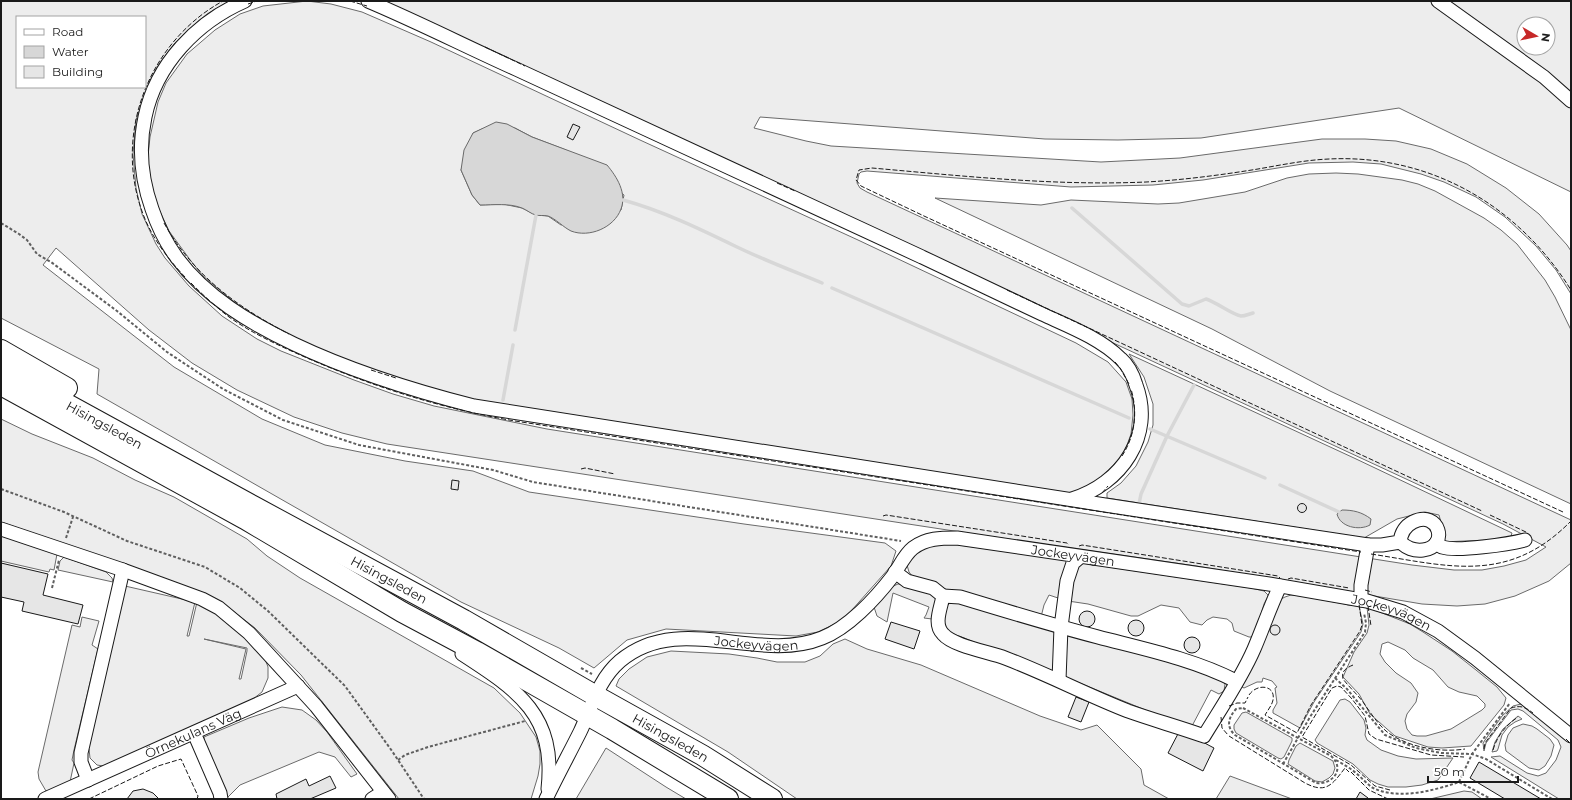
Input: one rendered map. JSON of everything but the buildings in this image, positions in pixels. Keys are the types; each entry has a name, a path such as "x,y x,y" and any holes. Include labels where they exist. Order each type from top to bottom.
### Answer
{"highway":[{"path":"1,350 204,468 249,513"},
{"name":"Hisingsleden","path":"1,368 249,513 402,612 477,652 587,715 728,799"},
{"name":"Hisingsleden","path":"1,385 249,513 464,620 568,679 599,688 772,799"},
{"path":"1,400 132,466 249,513"}],"street":[{"path":"245,1 216,16 200,28 179,50 159,78 146,114 141,144 143,180 157,224 163,236 178,259 192,275 220,301 260,327 321,357 378,380 474,406 1070,499 1105,506 1368,545 1382,545 1400,542 1406,547 1415,551 1432,548 1439,536 1437,527 1433,522 1425,519 1414,522 1406,527 1401,535 1400,542"},
{"path":"368,1 856,226 1065,325 1109,349 1127,366 1134,377 1142,406 1143,416 1140,430 1131,455 1112,476 1086,494 1070,499"},
{"path":"1438,1 1544,77 1571,101"},
{"path":"1,528 123,570 202,599 219,608 249,633 316,706 386,795 372,799"},
{"name":"Jockeyvägen","path":"546,798 581,730 599,688 620,662 634,651 652,643 669,639 717,640 784,646 810,642 822,638 835,632 858,614 896,572 912,548 925,541 940,538 956,538 1280,586 1361,600 1403,612 1438,631 1475,658 1571,736"},
{"path":"1436,543 1441,547 1459,548 1510,544 1525,540"},
{"path":"1361,600 1361,586 1368,545"},
{"path":"1059,680 1061,627 1070,570 1073,563 1080,557"},
{"path":"88,780 81,762 81,753 123,570"},
{"path":"896,572 907,581 933,588 943,596 960,597 1061,627 1170,656 1211,669 1236,681"},
{"path":"943,596 938,624 939,630 943,635 954,642 1003,658 1059,680 1128,711 1204,736 1254,650 1280,586"},
{"path":"432,628 450,646 492,673 513,689 529,707 542,727 548,745 550,769 546,798"},
{"name":"Örnekulans Väg","path":"45,799 70,794 88,780 298,686"},
{"path":"194,733 220,793 221,799"}],"path":[{"path":"1,223 27,240 37,254 52,262 117,311 167,352 223,389 283,420 359,445 493,470 533,482 900,540 912,548"},
{"path":"64,542 73,517"},
{"path":"52,588 60,553"},
{"path":"1283,764 1310,717 1365,632 1366,623 1361,600"},
{"path":"568,679 576,667 578,667 588,671 599,688"},
{"path":"1336,678 1347,688 1385,736 1416,748 1441,753 1472,754 1486,759 1552,799"},
{"path":"1459,782 1472,754 1518,693"},
{"path":"1330,756 1336,760 1338,766 1336,773 1327,783 1316,783 1235,735 1230,729 1230,717 1236,709 1246,709 1330,756 1349,768 1373,788 1385,793 1400,795 1422,793 1459,782 1491,799"},
{"path":"398,760 405,755 428,747 527,721 535,716"}],"shaded area":[{"path":"1,1 230,1 207,14 174,44 159,64 149,83 136,120 133,154 136,188 142,214 156,244 165,258 189,286 222,316 257,339 281,351 393,394 434,406 547,429 1412,565 1454,570 1482,570 1504,566 1526,560 1546,547 1503,524 377,1 1571,1 1571,192 1399,108 1201,138 1118,140 1045,139 760,117 754,128 831,146 1101,162 1180,158 1322,139 1396,141 1431,149 1467,164 1506,188 1539,214 1571,251 1571,294 1556,270 1536,246 1505,217 1476,197 1444,182 1421,174 1381,164 1353,162 1309,163 1203,180 1153,185 1071,187 867,171 859,174 857,183 860,188 867,192 1571,520 1571,563 1549,581 1515,596 1485,604 1457,606 1422,604 1196,566 980,535 387,444 342,433 294,417 237,390 192,363 149,330 56,248 43,265 174,367 262,419 325,445 405,461 473,471 529,492 885,543 896,551 891,566 843,620 818,632 796,636 666,629 627,640 594,668 559,648 461,602 97,394 99,369 1,318"},
{"path":"307,1 331,4 362,12 431,42 1076,343 1108,362 1126,382 1132,399 1133,415 1131,434 1126,448 1120,458 1103,476 1075,494 459,398 357,365 285,334 243,309 203,276 169,231 156,203 149,175 148,156 150,137 158,102 166,83 187,54 215,30 240,14 263,6","holes":["515,128 532,137 566,150 624,195 621,210 561,225 548,216 536,215 522,208 503,204 480,205 472,195 461,170 473,133 482,129"]},
{"path":"1309,174 1358,174 1402,180 1418,184 1435,191 1484,218 1501,230 1517,244 1545,280 1571,330 1571,504 1330,391 1212,329 935,198 1041,205 1071,200 1158,204 1179,203 1245,192 1287,178"},
{"path":"1129,354 1512,533 1510,539 1442,542 1442,526 1439,515 1425,512 1397,519 1364,538 1107,498 1107,493 1121,483 1136,466 1148,442 1153,425 1153,404 1144,377"},
{"path":"1,419 32,434 93,458 135,480 174,497 247,539 267,556 300,578 494,688 520,713 536,737 540,751 540,764 531,799 399,799 301,675 255,628 225,605 206,594 1,522"},
{"path":"1,534 57,554 54,570 50,569 49,572 1,561"},
{"path":"938,542 1067,560 1061,599 1049,595 1044,605 1041,617 952,592 914,578 909,572 907,565 918,550"},
{"path":"64,557 106,572 112,578 113,582 58,570 60,561"},
{"path":"1082,563 1251,588 1264,591 1268,595 1256,631 1252,637 1249,637 1234,631 1232,623 1227,619 1213,617 1202,625 1190,622 1179,608 1161,605 1138,616 1131,616 1088,604 1068,601 1073,570"},
{"path":"898,584 903,584 933,594 936,600 932,619 924,618 929,607 893,593 887,622 877,616 874,607 889,588"},
{"path":"125,586 195,602 187,636 189,636 197,602 231,623 265,659 268,667 268,678 262,692 253,699 108,765 97,765 90,758 88,748","holes":["204,639 247,648 241,679 239,679 246,649"]},
{"path":"1291,595 1359,606 1363,624 1361,632 1314,702 1300,728 1273,713 1277,703 1275,688 1277,687 1272,681 1263,678 1262,682 1257,682 1244,688 1242,687 1277,601"},
{"path":"953,600 1055,629 1056,674 951,633 945,627 944,622 946,607"},
{"path":"1367,607 1410,624 1452,651 1497,687 1506,698 1504,705 1471,746 1442,748 1428,747 1395,736 1370,714 1359,694 1343,677 1354,652 1367,633 1369,625","holes":["1388,642 1405,650 1413,658 1433,670 1448,687 1459,692 1477,696 1485,704 1485,707 1451,729 1426,736 1412,735 1407,729 1405,721 1407,714 1416,702 1418,693 1411,683 1396,673 1385,662 1380,654 1382,644"]},
{"path":"82,617 99,621 92,645 98,649 74,750 72,760 74,763 70,782 53,790 46,791 39,779 38,772 72,625 80,627"},
{"path":"1065,633 1141,652 1220,679 1225,684 1224,691 1219,694 1211,690 1192,726 1160,716 1065,677"},
{"path":"845,639 867,649 921,665 1040,716 1081,730 1097,725 1141,769 1144,785 1169,799 797,799 728,752 616,686 619,679 629,669 647,657 671,651 729,654 777,662 805,662 820,656 833,644"},
{"path":"1345,699 1350,702 1364,720 1366,728 1365,735 1367,740 1381,750 1398,756 1416,759 1453,758 1438,780 1422,785 1406,787 1388,787 1378,784 1370,780 1353,764 1317,743 1315,740 1340,700"},
{"path":"1521,704 1571,743 1571,799 1559,799 1491,757 1500,756 1527,773 1538,776 1546,773 1556,760 1561,747 1558,740 1523,711 1518,709 1511,710 1486,743 1484,751 1483,743 1502,716 1513,706"},
{"path":"282,707 302,710 316,720 327,732 357,774 351,777 335,757 319,752 240,785 228,797 205,754 204,737 249,718"},
{"path":"1246,712 1292,738 1284,757 1281,759 1278,758 1236,733 1234,725 1242,713"},
{"path":"1518,716 1522,719 1508,727 1502,735 1497,751 1492,752 1495,742 1503,729"},
{"path":"1523,724 1537,729 1550,739 1554,745 1551,756 1545,766 1539,770 1529,768 1506,751 1505,745 1508,735 1513,728"},
{"path":"1300,743 1333,761 1335,768 1333,774 1329,778 1322,782 1315,781 1288,764 1296,746"},
{"path":"606,748 666,787 686,799 576,799"},
{"path":"1230,776 1292,799 1216,799"},
{"path":"1464,791 1472,792 1482,799 1430,799"}],"water":[{"path":"496,122 507,124 532,137 607,165 622,191 623,203 618,216 600,230 578,233 571,231 548,216 537,215 517,206 480,205 472,195 461,170 464,150 473,133"},
{"path":"1342,510 1361,513 1371,519 1370,525 1356,528 1346,525 1337,514"}],"waterway":[{"path":"623,200 652,209 681,221 822,283"},
{"path":"1072,208 1182,304 1189,306 1206,299 1241,316 1253,313"},
{"path":"515,330 536,215"},
{"path":"832,288 1129,418"},
{"path":"503,400 513,345"},
{"path":"1139,504 1141,494 1167,436 1194,385"},
{"path":"1150,429 1265,478"},
{"path":"1280,485 1339,512"}],"fence":[{"path":"185,277 161,248 143,214 135,184 132,153 135,123 144,93 157,66 175,40 197,19 223,1"},
{"path":"248,4 257,1"},
{"path":"350,1 367,6"},
{"path":"485,47 525,66"},
{"path":"1563,512 924,216 861,186 856,180 859,170 872,168 975,177 1078,183 1112,183 1174,180 1244,171 1311,160 1366,160 1402,165 1436,176 1468,191 1498,210 1525,233 1550,260 1571,290"},
{"path":"777,183 795,191"},
{"path":"164,223 188,258 218,288 252,313 289,334"},
{"path":"191,283 229,317 257,334 307,358 383,388 488,416 1361,552"},
{"path":"1007,290 1482,511"},
{"path":"1115,362 1129,384"},
{"path":"371,370 396,378"},
{"path":"1122,456 1130,440 1134,424 1135,415 1131,389"},
{"path":"581,469 585,468 615,474"},
{"path":"1102,493 1108,486"},
{"path":"883,516 886,515 1067,543 1069,545"},
{"path":"1490,515 1528,533"},
{"path":"1371,554 1452,566 1477,566 1501,563 1524,555 1548,541 1571,521"},
{"path":"1079,546 1082,545 1278,576 1280,578"},
{"path":"1288,579 1291,578 1349,588"},
{"path":"1365,590 1372,592"},
{"path":"1249,695 1252,691 1261,687 1265,687 1272,691 1273,700 1265,715 1297,733 1311,705 1360,631 1362,625 1359,604"},
{"path":"1368,606 1371,626"},
{"path":"1353,665 1345,670 1343,679 1386,731 1394,737 1424,748 1445,750 1465,749"},
{"path":"1390,790 1375,786 1351,765 1302,737 1332,688 1337,686 1341,687 1352,699 1365,716 1369,734 1376,739 1431,755 1464,757"},
{"path":"1229,706 1237,703 1245,703 1248,697"},
{"path":"1484,749 1485,743 1511,708 1523,707 1533,713"},
{"path":"1221,717 1222,728 1228,735"},
{"path":"1493,750 1502,731 1518,717"},
{"path":"1229,736 1305,783 1318,788 1328,786 1345,768 1349,772"},
{"path":"1566,739 1571,744"},
{"path":"89,799 158,766 181,759 198,796 197,799"},
{"path":"1351,772 1369,790 1388,799"}]}
